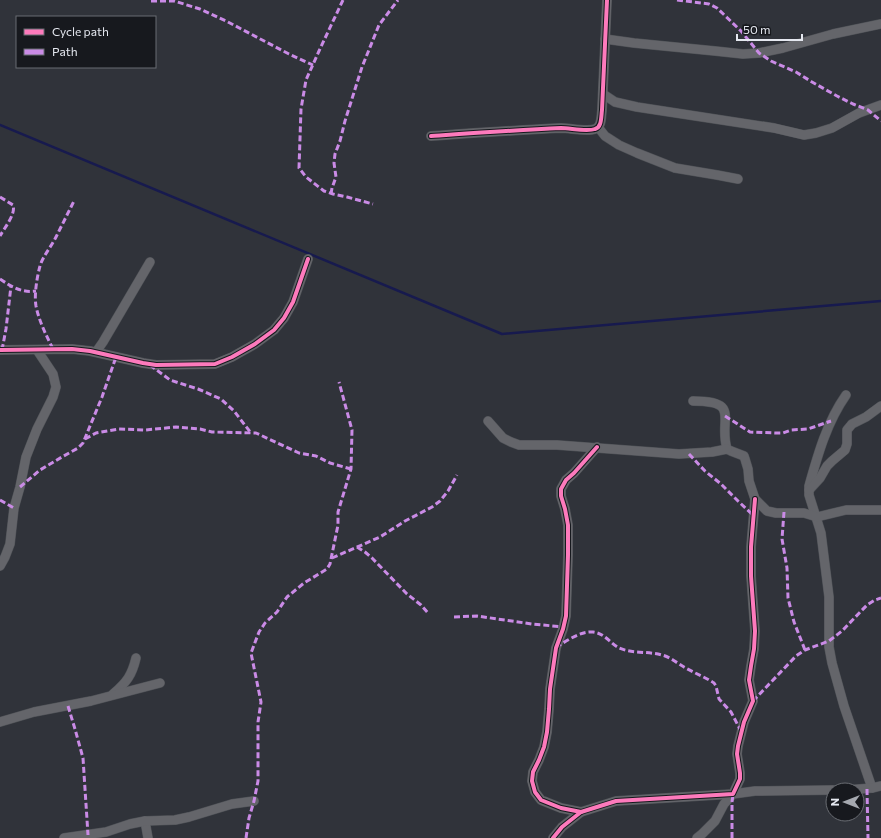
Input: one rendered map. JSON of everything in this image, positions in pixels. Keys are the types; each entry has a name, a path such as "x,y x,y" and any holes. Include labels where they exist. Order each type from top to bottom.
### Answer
{"street":[{"path":"431,136 568,128 590,130 598,127 600,124 603,94 607,0"},
{"path":"605,39 743,54 759,53 783,48 832,34 881,24"},
{"path":"603,94 615,102 637,107 774,128 804,135 832,128 859,113 881,105"},
{"path":"598,127 605,136 619,144 675,168 717,174 738,179"},
{"path":"0,350 72,350 96,352 156,365 214,364 232,357 255,344 274,330 284,318 293,302 308,259"},
{"path":"96,352 150,262"},
{"path":"0,566 10,544 14,508 26,457 36,429 53,397 56,387 53,374 37,350"},
{"path":"846,395 834,413 828,428 809,486 809,495 821,533 829,597 829,647 832,663 844,706 876,787 865,788"},
{"path":"694,401 712,402 724,409 726,444 731,452 746,458 755,499 751,546 751,576 755,631 750,680 754,701 744,722 738,746 737,754 740,779 733,794 724,804 715,821 697,838"},
{"path":"809,490 820,478 827,466 845,450 847,444 847,430 852,424 866,417 881,406"},
{"path":"488,421 502,438 520,445 597,447 679,454 712,452 728,449"},
{"path":"581,812 561,808 542,800 535,792 532,781 533,772 544,747 556,648 566,616 568,525 561,496 561,489 566,480 597,447"},
{"path":"755,499 767,511 776,513 804,513 817,517 846,510 881,510"},
{"path":"111,696 129,678 134,669 136,658"},
{"path":"0,722 34,712 91,701 160,683"},
{"path":"553,838 562,827 581,812 616,801 755,792 825,790"},
{"path":"64,838 106,832 145,821 175,820 232,804 254,801"},
{"path":"145,821 148,838"}],"waterway":[{"path":"0,125 502,334 881,301"}],"marked path":[{"path":"343,0 306,80 301,109 299,168 306,177 324,191 373,204"},
{"path":"331,194 336,177 334,163 335,154 362,67 379,25 398,0"},
{"path":"677,0 709,4 717,8 741,31 759,53 771,61 796,72 837,96 868,110 881,121"},
{"path":"151,1 174,1 200,9 313,65"},
{"path":"0,197 13,205 14,209 12,216 0,236"},
{"path":"53,349 37,312 35,297 37,281 41,262 56,237 74,201"},
{"path":"0,279 21,290 36,291"},
{"path":"2,350 11,286"},
{"path":"20,487 40,470 78,448 83,443 102,397 116,357"},
{"path":"150,365 170,380 198,389 221,399 234,411 251,433"},
{"path":"246,838 258,781 258,722 261,702 251,653 259,632 265,623 277,612 287,597 304,583 327,569 330,564 338,525 338,512 351,469 352,430 339,382"},
{"path":"725,416 750,432 783,433 791,430 808,429 831,421"},
{"path":"85,439 96,433 119,429 145,430 176,427 200,429 212,432 256,433 299,453 316,456 330,463 351,469"},
{"path":"689,454 705,471 721,484 754,516"},
{"path":"332,558 380,537 405,521 432,507 440,501 448,491 457,475"},
{"path":"0,500 14,508"},
{"path":"784,512 782,539 787,568 788,598 794,622 805,650"},
{"path":"357,547 372,558 428,613"},
{"path":"753,701 796,656 805,650 829,641 842,631 867,605 881,598"},
{"path":"454,617 477,616 564,627"},
{"path":"556,647 578,635 593,632 607,638 616,646 624,650 657,654 668,657 714,683 719,699 731,712 741,731"},
{"path":"68,706 83,758 88,835"},
{"path":"867,789 868,838"},
{"path":"732,838 733,794"}],"cycle path":[{"path":"431,136 561,128 592,130 597,128 601,121 602,110 607,0"},
{"path":"0,350 72,349 90,351 156,365 215,364 232,357 255,344 274,330 284,318 293,302 308,259"},
{"path":"581,812 561,808 541,800 535,792 532,781 533,772 544,747 556,648 566,616 568,525 561,496 561,489 566,480 597,447"},
{"path":"553,838 562,827 581,812 616,801 733,794 740,779 737,754 738,746 744,722 753,701 749,680 755,631 751,576 751,547 755,499"}]}
